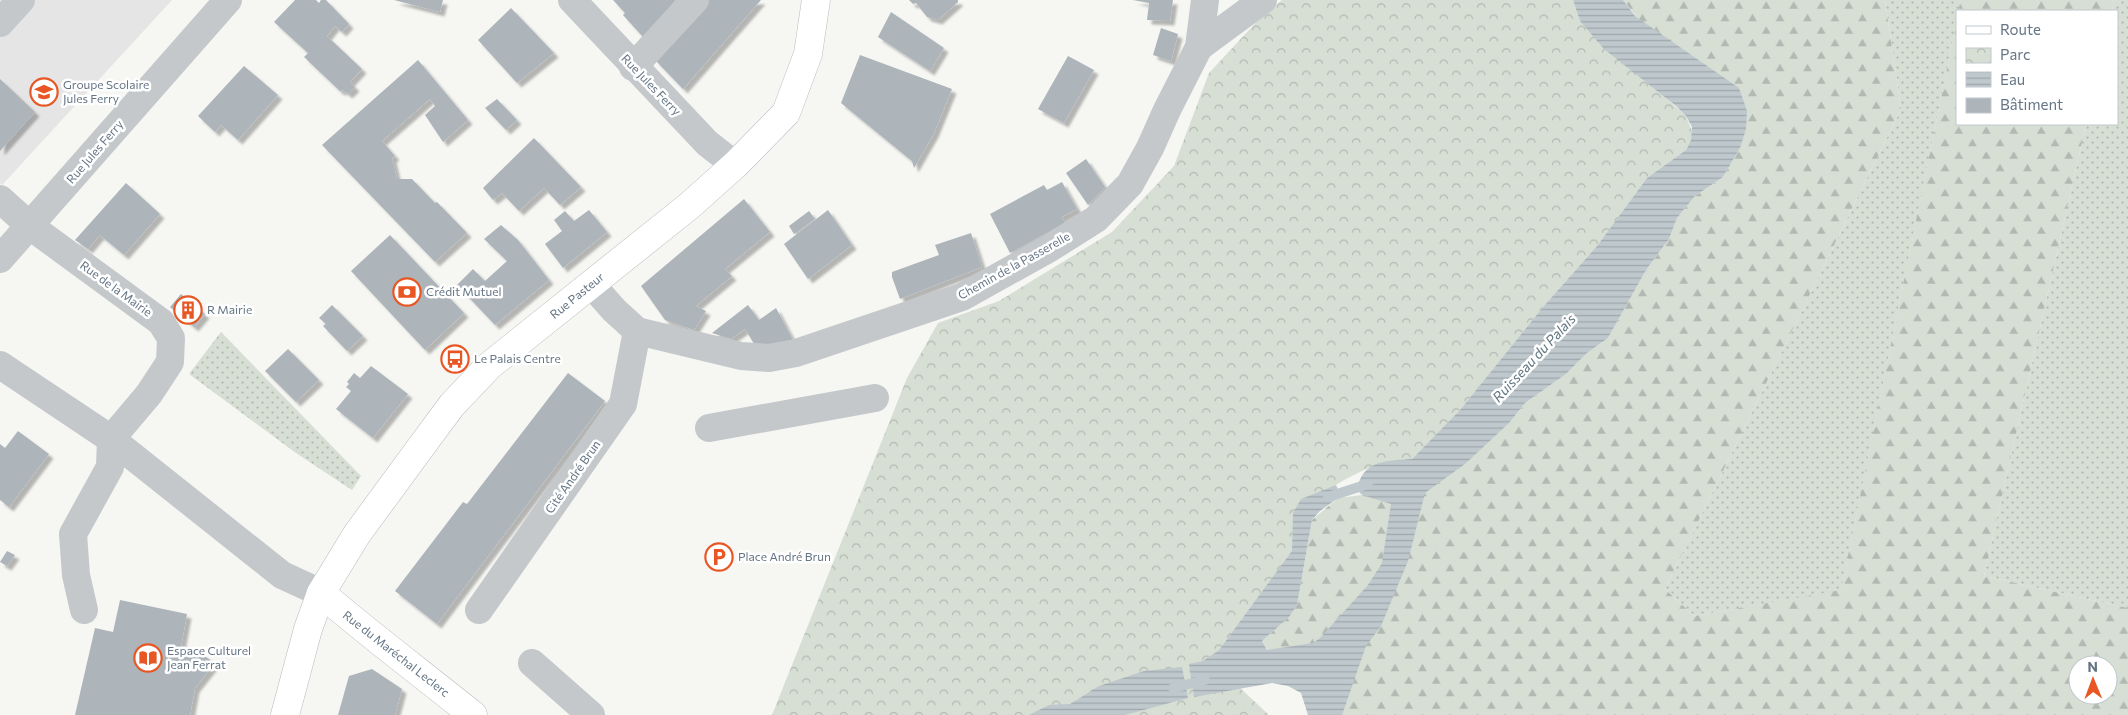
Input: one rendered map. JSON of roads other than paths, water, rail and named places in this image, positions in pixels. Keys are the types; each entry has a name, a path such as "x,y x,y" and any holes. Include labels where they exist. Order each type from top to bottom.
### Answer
{"main road":[{"name":"Rue Pasteur","path":"285,715 320,593 361,528 452,405 489,366 735,166 786,113 808,54 816,0"},
{"name":"Rue du Maréchal Leclerc","path":"320,593 387,649 401,657 473,715"}],"street":[{"path":"0,23 21,0"},
{"name":"Rue Jules Ferry","path":"0,259 228,0"},
{"name":"Rue Jules Ferry","path":"572,0 633,67 707,143 735,166"},
{"path":"633,67 695,0"},
{"name":"Chemin de la Passerelle","path":"591,284 614,310 637,331 741,356 769,358 796,353 962,297 1050,248 1096,219 1130,184 1199,47 1205,0"},
{"path":"1199,47 1263,0"},
{"name":"Rue de la Mairie","path":"0,199 30,226 161,322 171,338 170,362 149,394 111,439"},
{"name":"Cité André Brun","path":"479,610 623,404 637,331"},
{"path":"0,365 111,439 282,575 320,593"},
{"path":"709,428 875,398"},
{"path":"84,610 76,575 73,534 110,468 111,439"},
{"path":"532,664 591,715"}],"water":[{"name":"Ruisseau du Palais","path":"1573,0 1623,0 1635,16 1739,88 1747,111 1746,129 1740,148 1723,177 1695,196 1677,218 1669,239 1646,270 1608,338 1587,353 1566,374 1525,403 1510,422 1465,464 1425,493 1408,561 1381,626 1366,646 1342,715 1308,715 1301,693 1288,686 1272,683 1194,697 1189,664 1203,661 1219,650 1292,551 1293,513 1301,499 1336,485 1339,492 1338,498 1320,511 1312,520 1297,605 1289,617 1262,641 1267,650 1313,643 1320,638 1368,585 1382,563 1391,504 1362,495 1357,490 1364,473 1377,464 1393,460 1412,459 1460,410 1543,307 1597,246 1647,178 1686,150 1691,140 1692,127 1686,116 1604,49 1580,21"},
{"path":"1182,667 1188,698 1125,715 1029,715 1049,705 1070,704 1099,686 1144,671"}],"waterway":[{"path":"1328,497 1368,484"},
{"path":"1173,688 1205,680"}],"place":[{"name":"Groupe Scolaire Jules Ferry","path":"44,92"},
{"name":"Crédit Mutuel","path":"407,292"},
{"name":"R Mairie","path":"188,310"},
{"name":"Le Palais Centre","path":"455,359"},
{"name":"Place André Brun","path":"719,557"},
{"name":"Espace Culturel Jean Ferrat","path":"148,658"}]}
